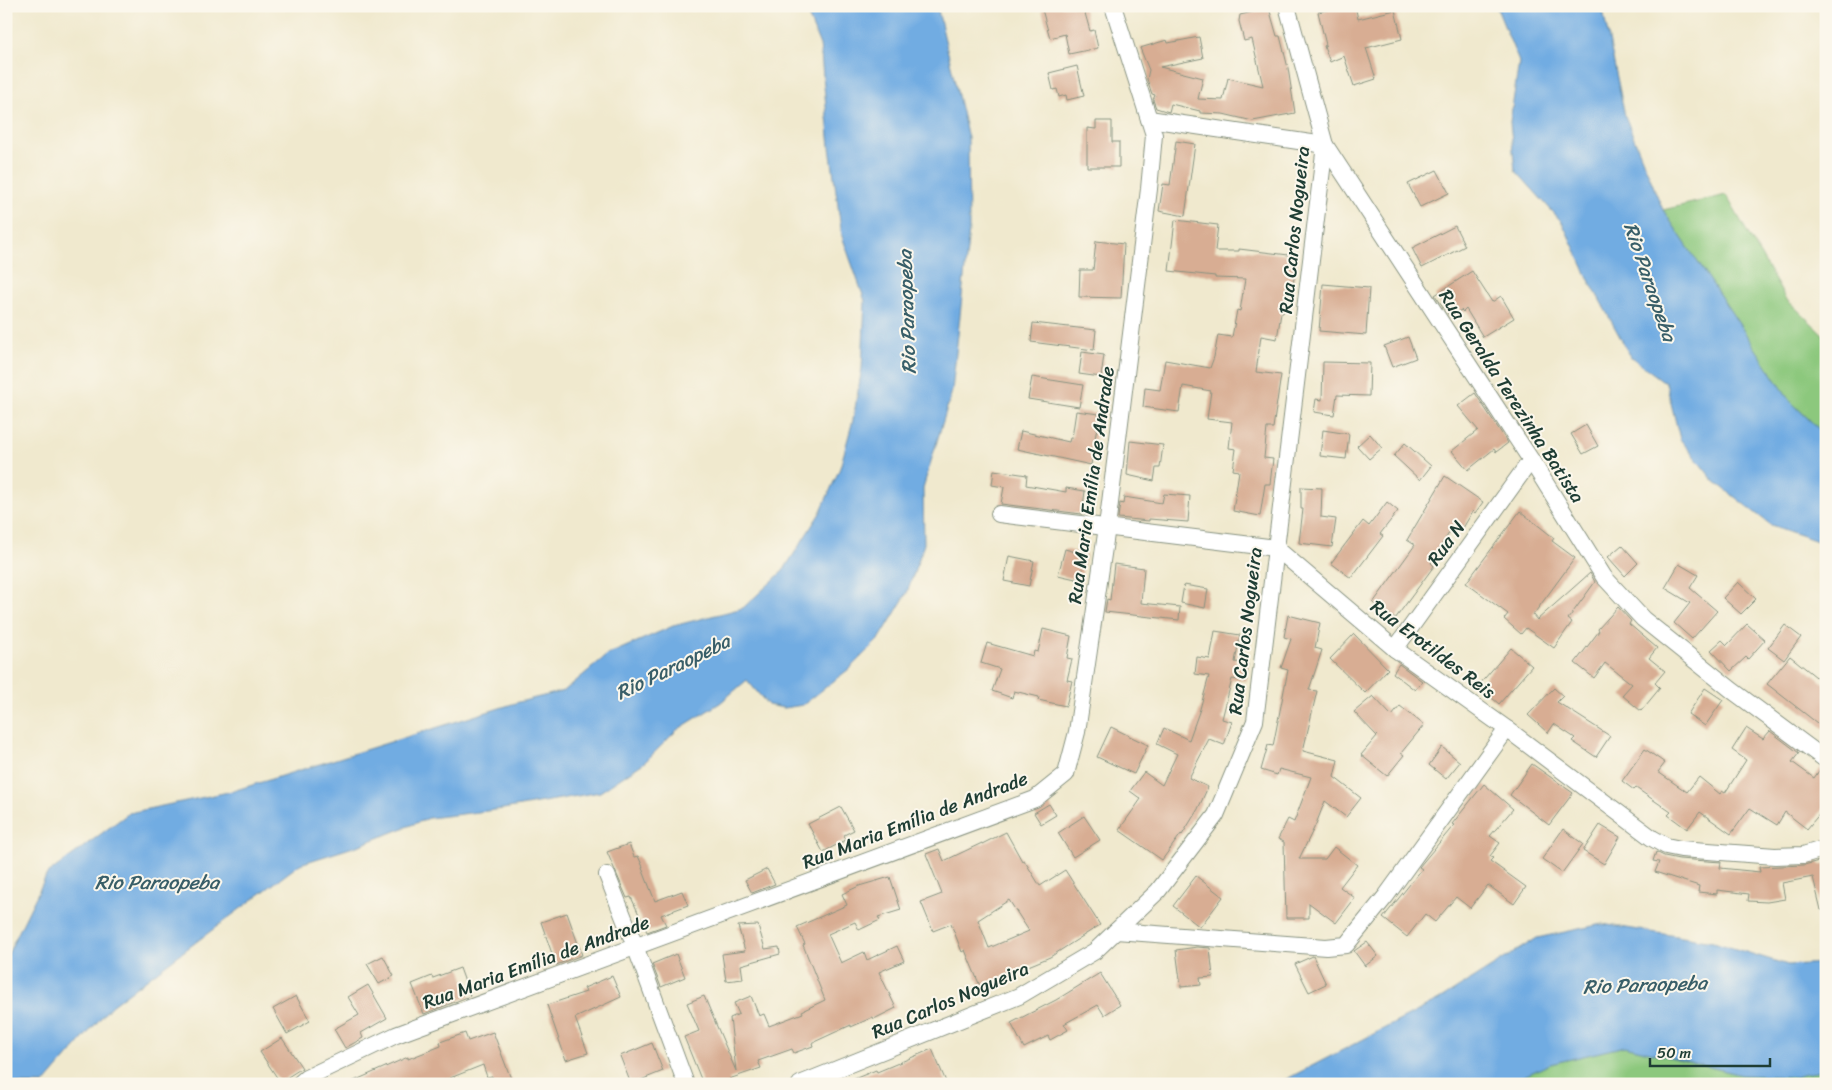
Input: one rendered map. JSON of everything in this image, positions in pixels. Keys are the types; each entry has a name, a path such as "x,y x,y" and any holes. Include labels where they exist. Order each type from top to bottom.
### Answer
{"street":[{"name":"Rua Maria Emília de Andrade","path":"299,1084 306,1078 396,1035 1035,799 1066,774 1077,732 1107,527 1149,189 1154,134 1113,6"},
{"name":"Rua Carlos Nogueira","path":"800,1084 1019,996 1095,951 1158,891 1216,815 1255,721 1325,145 1286,6"},
{"path":"1149,119 1325,145"},
{"name":"Rua Geralda Terezinha Batista","path":"1325,145 1531,460 1604,577 1643,619 1733,691 1826,760"},
{"name":"Rua N","path":"1395,649 1531,460"},
{"path":"999,514 1276,548"},
{"name":"Rua Erotildes Reis","path":"1276,548 1395,649 1652,838 1666,846 1682,849 1775,856 1804,855 1826,848"},
{"path":"1116,931 1326,947 1346,945 1386,896 1506,729"},
{"path":"607,875 686,1084"}],"green space":[{"path":"1726,195 1785,298 1826,337 1826,436 1791,402 1663,210"},
{"path":"1625,1046 1742,1075 1795,1077 1826,1068 1826,1084 1507,1084 1550,1064"}],"water":[{"name":"Rio Paraopeba","path":"804,6 937,6 968,138 969,230 952,391 923,488 924,544 907,593 880,638 849,669 803,705 784,708 768,705 747,680 720,703 677,730 645,762 600,792 503,809 429,818 360,845 300,864 111,1006 44,1084 6,1084 6,958 47,874 129,813 233,791 519,702 564,691 607,655 673,626 743,608 783,571 820,513 840,468 853,420 862,368 865,301 842,236 830,147 820,45"},
{"name":"Rio Paraopeba","path":"1496,6 1602,6 1625,116 1663,210 1791,402 1826,436 1826,544 1771,525 1714,481 1680,439 1666,383 1631,357 1590,282 1562,222 1515,170 1510,122 1519,62"},
{"name":"Rio Paraopeba","path":"1602,924 1713,942 1788,965 1826,963 1826,1068 1796,1077 1742,1075 1625,1046 1550,1064 1507,1084 1277,1084 1439,1000 1537,938"}],"building":[{"path":"1041,6 1083,6 1090,31 1094,30 1098,48 1069,54 1065,34 1050,38"},
{"path":"1326,6 1355,6 1358,19 1395,10 1402,39 1366,48 1376,79 1354,86 1344,56 1330,62 1324,46 1326,45 1318,12 1327,10"},
{"path":"1269,8 1277,36 1280,36 1288,68 1295,113 1253,121 1223,114 1200,113 1200,111 1171,104 1169,112 1156,108 1153,100 1155,95 1152,94 1147,79 1149,70 1140,48 1167,40 1168,43 1199,37 1203,58 1160,67 1203,78 1198,99 1223,100 1228,78 1263,86 1252,39 1244,41 1239,21 1240,15"},
{"path":"1077,66 1084,96 1067,100 1066,95 1059,97 1057,89 1053,90 1049,73"},
{"path":"1096,121 1112,121 1112,142 1119,142 1119,167 1087,167 1087,128 1096,129"},
{"path":"1176,141 1195,144 1185,216 1159,211 1163,184 1170,185"},
{"path":"1437,170 1449,193 1420,207 1408,184"},
{"path":"1175,220 1218,225 1215,251 1239,251 1239,249 1297,256 1293,285 1287,284 1277,339 1261,336 1256,372 1281,375 1273,428 1267,428 1264,458 1273,459 1270,484 1265,484 1260,516 1233,511 1239,471 1233,470 1236,449 1229,448 1232,422 1207,419 1211,391 1183,386 1179,412 1143,407 1145,388 1160,390 1165,360 1210,368 1218,335 1232,337 1237,310 1240,311 1245,279 1215,278 1215,276 1169,271"},
{"path":"1455,226 1465,246 1422,268 1412,248"},
{"path":"1096,241 1124,244 1121,298 1079,297 1080,270 1093,270"},
{"path":"1472,271 1492,302 1501,296 1514,318 1483,337 1466,309 1450,317 1435,295"},
{"path":"1323,284 1369,288 1366,335 1319,331"},
{"path":"1033,323 1096,330 1094,350 1031,342"},
{"path":"1408,337 1416,358 1392,367 1384,346"},
{"path":"1082,352 1104,355 1101,377 1079,374"},
{"path":"1323,362 1370,363 1369,396 1337,395 1334,415 1314,412 1316,399 1322,400"},
{"path":"1032,377 1083,385 1079,407 1028,399"},
{"path":"1475,393 1508,443 1496,452 1494,449 1468,470 1452,451 1478,430 1458,406"},
{"path":"1076,411 1099,414 1091,465 1017,449 1021,431 1069,442 1070,438 1072,438"},
{"path":"1586,425 1598,446 1583,454 1571,434"},
{"path":"1323,430 1349,434 1346,459 1320,456"},
{"path":"1370,434 1382,448 1369,459 1357,446"},
{"path":"1130,441 1163,445 1160,468 1156,468 1154,481 1127,475"},
{"path":"1405,443 1431,466 1420,480 1394,456"},
{"path":"994,470 1027,475 1026,485 1066,492 1066,488 1085,491 1082,514 1001,504 1004,487 992,485"},
{"path":"1445,476 1483,502 1475,513 1473,511 1463,528 1455,523 1431,563 1434,566 1395,619 1373,603 1415,545 1407,540"},
{"path":"1301,487 1322,488 1321,517 1336,519 1332,547 1299,543 1303,509 1301,509"},
{"path":"1164,494 1190,496 1188,522 1118,518 1120,503 1123,504 1124,497 1162,503"},
{"path":"1387,502 1398,511 1380,534 1383,536 1351,578 1331,563 1363,521 1369,526"},
{"path":"1520,511 1554,538 1552,541 1575,558 1533,615 1537,620 1590,573 1595,582 1568,619 1572,622 1554,648 1526,628 1521,634 1504,619 1508,614 1466,583"},
{"path":"1622,545 1638,563 1625,576 1608,557"},
{"path":"1065,549 1086,555 1080,580 1058,575"},
{"path":"1009,556 1034,561 1029,586 1004,581"},
{"path":"1114,564 1144,568 1141,603 1180,607 1179,620 1105,612 1107,599 1110,600"},
{"path":"1679,564 1698,575 1690,588 1717,611 1692,639 1674,623 1690,603 1665,588"},
{"path":"1738,582 1756,599 1741,614 1723,598"},
{"path":"1184,585 1208,589 1205,608 1181,603"},
{"path":"1618,607 1631,621 1629,624 1657,648 1649,658 1665,671 1655,683 1660,688 1641,711 1622,695 1632,684 1605,663 1594,678 1575,663 1599,631 1598,629"},
{"path":"1288,615 1320,623 1315,648 1322,650 1309,690 1317,691 1303,751 1338,760 1334,777 1361,798 1346,817 1325,801 1299,859 1325,859 1334,847 1357,865 1340,887 1355,898 1336,923 1309,903 1309,918 1286,918 1284,842 1278,839 1288,819 1294,822 1311,777 1279,769 1277,775 1261,770 1268,745 1273,746 1288,670 1281,668 1291,639 1284,637"},
{"path":"1747,624 1765,640 1748,659 1746,657 1731,671 1711,650 1722,640 1727,645"},
{"path":"1785,625 1801,637 1784,660 1768,648"},
{"path":"1043,629 1071,636 1067,658 1072,659 1067,680 1072,681 1066,706 1038,700 1039,697 1014,691 1012,698 992,691 1000,669 981,663 987,643 1033,656 1034,651 1038,652"},
{"path":"1215,631 1240,635 1235,662 1248,664 1246,681 1232,679 1222,719 1232,722 1224,745 1209,739 1189,778 1208,787 1198,809 1182,835 1162,860 1119,830 1141,799 1130,791 1144,772 1162,785 1177,754 1157,744 1164,728 1189,740 1209,676 1195,674 1197,657 1210,659"},
{"path":"1354,634 1388,669 1365,693 1330,659"},
{"path":"1511,648 1532,666 1499,704 1478,686"},
{"path":"1790,656 1826,685 1826,730 1767,684"},
{"path":"1399,664 1422,681 1415,690 1393,673"},
{"path":"1554,688 1563,696 1557,702 1610,736 1596,757 1572,741 1575,738 1554,724 1548,733 1528,715"},
{"path":"1705,688 1723,700 1705,726 1688,714"},
{"path":"1373,696 1392,716 1400,706 1424,725 1401,753 1404,755 1387,776 1361,755 1377,736 1354,712"},
{"path":"1111,727 1148,745 1134,774 1097,757"},
{"path":"1746,728 1763,739 1770,731 1799,753 1792,762 1814,778 1821,768 1826,770 1826,806 1807,829 1785,812 1777,825 1750,808 1731,834 1700,812 1687,829 1668,815 1671,812 1636,788 1634,790 1622,781 1645,749 1665,763 1658,772 1687,792 1699,777 1720,794 1722,791 1725,793 1746,760 1732,750"},
{"path":"1442,747 1460,762 1446,779 1429,765"},
{"path":"1532,764 1573,793 1549,825 1510,795"},
{"path":"1484,784 1513,809 1490,836 1500,843 1490,856 1493,858 1490,861 1526,887 1514,904 1488,885 1470,908 1456,897 1435,922 1425,914 1407,937 1383,918 1422,869 1419,867 1454,825 1452,824"},
{"path":"1049,804 1056,815 1041,824 1034,813"},
{"path":"841,807 854,830 844,835 846,840 823,852 808,824"},
{"path":"1084,816 1100,840 1073,857 1058,833"},
{"path":"1600,825 1620,837 1604,864 1583,851"},
{"path":"1563,829 1583,844 1562,873 1542,859"},
{"path":"1006,832 1022,861 1024,860 1040,886 1065,870 1100,925 1050,957 980,986 965,950 962,952 951,924 933,931 921,902 942,894 926,854 939,849 944,861","holes":["1009,900 1029,931 989,948 978,920"]},
{"path":"629,844 634,857 638,856 655,901 682,891 688,905 661,915 666,925 647,932 631,897 627,898 607,852"},
{"path":"1656,852 1679,859 1721,862 1720,868 1760,872 1759,867 1804,865 1819,861 1820,865 1826,863 1826,910 1821,910 1813,877 1782,883 1785,899 1767,902 1748,901 1749,894 1717,890 1717,894 1698,892 1699,886 1655,872 1659,862 1653,861"},
{"path":"767,869 775,884 752,893 745,880"},
{"path":"1196,876 1223,897 1200,927 1173,906"},
{"path":"890,877 901,910 878,917 880,920 859,930 855,922 828,934 841,963 864,952 867,960 897,946 904,961 879,972 896,1008 874,1019 873,1017 851,1027 851,1025 812,1043 813,1046 794,1053 792,1049 758,1061 761,1068 729,1079 732,1084 703,1084 684,1037 699,1031 687,1003 704,996 736,1071 730,1018 739,1014 734,1003 751,996 759,1016 764,1014 769,1026 803,1013 802,1011 825,1000 797,927 847,905 842,894 859,886"},
{"path":"567,913 582,955 556,965 541,922"},
{"path":"758,925 765,949 779,947 780,954 741,965 743,979 726,981 722,954 745,951 738,926"},
{"path":"1367,942 1378,956 1365,966 1354,951"},
{"path":"1197,947 1210,948 1213,977 1200,978 1201,985 1181,987 1176,950"},
{"path":"676,954 685,977 661,987 652,964"},
{"path":"383,956 394,976 379,984 367,964"},
{"path":"1313,956 1326,984 1309,992 1295,964"},
{"path":"460,968 470,996 424,1014 412,984"},
{"path":"1100,973 1120,1005 1104,1015 1098,1005 1064,1024 1068,1030 1050,1040 1048,1036 1024,1048 1011,1023 1056,1000"},
{"path":"612,976 621,997 575,1018 588,1053 566,1060 547,1005 586,992 584,988"},
{"path":"368,985 387,1018 361,1033 363,1038 345,1048 334,1029 359,1015 348,997"},
{"path":"296,996 310,1021 287,1034 273,1009"},
{"path":"493,1032 513,1084 493,1084 492,1076 487,1077 483,1065 435,1084 347,1084 408,1057 408,1059 441,1046 440,1042 465,1033 468,1041"},
{"path":"282,1038 302,1068 280,1082 260,1052"},
{"path":"652,1043 663,1071 631,1084 620,1056"},
{"path":"932,1049 947,1084 842,1084 876,1070 877,1072"}]}
